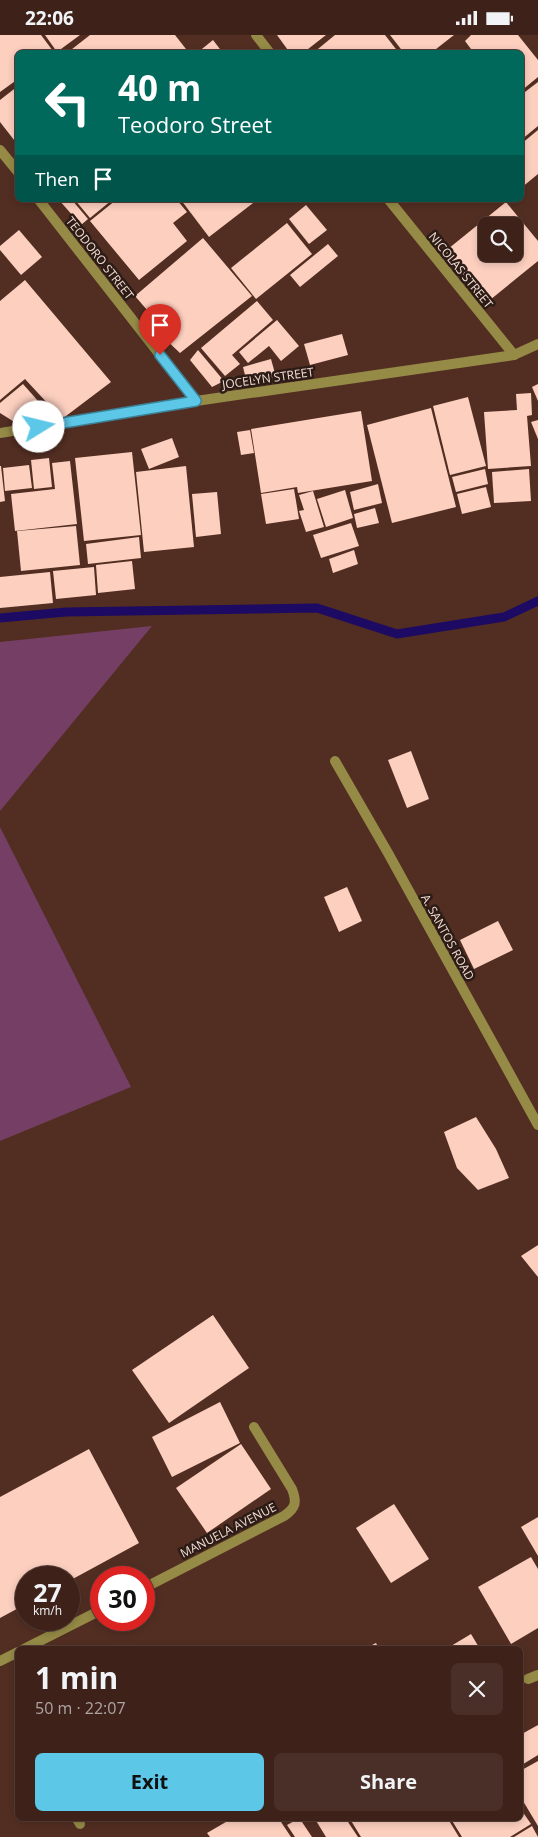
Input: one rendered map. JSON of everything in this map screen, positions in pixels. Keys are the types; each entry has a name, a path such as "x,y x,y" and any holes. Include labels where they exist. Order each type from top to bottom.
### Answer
{"street":[{"path":"256,35 268,50"},
{"path":"0,150 15,168"},
{"name":"TEODORO STREET","path":"41,202 196,401"},
{"name":"NICOLAS STREET","path":"391,202 514,355"},
{"name":"JOCELYN STREET","path":"0,433 196,401 514,355 538,345"},
{"name":"A. SANTOS ROAD","path":"335,761 538,1125"},
{"name":"MANUELA AVENUE","path":"155,1582 292,1511 295,1497 292,1489 254,1427"},
{"path":"30,1646 90,1616"},
{"path":"0,1661 15,1654"}],"shaded area":[{"path":"152,626 0,811 0,642"},
{"path":"0,827 131,1087 0,1141"}],"building":[{"path":"0,35 41,35 52,50 15,50 15,81 0,92"},
{"path":"45,35 80,35 60,50 56,50"},
{"path":"90,35 175,35 186,49 185,50 71,50"},
{"path":"277,35 326,35 307,50 288,50"},
{"path":"335,35 385,35 397,50 317,50"},
{"path":"390,35 454,35 435,50 402,50"},
{"path":"471,35 518,35 538,60 538,77 524,89 524,50 472,50 465,41"},
{"path":"213,40 221,50 201,50"},
{"path":"538,82 538,126 524,138 524,93"},
{"path":"15,88 15,141 0,122 0,100"},
{"path":"538,130 538,174 524,186 524,142"},
{"path":"61,202 74,202 88,219 81,225"},
{"path":"77,202 110,202 90,218"},
{"path":"114,202 179,202 187,212 173,223 187,241 139,280 90,221"},
{"path":"183,202 254,202 209,237"},
{"path":"506,202 518,217 487,217"},
{"path":"306,205 327,230 309,244 289,219"},
{"path":"287,223 312,254 256,299 231,268"},
{"path":"523,223 538,241 538,261 485,304 443,253 478,225 478,262 523,262"},
{"path":"19,230 42,257 21,275 0,250 0,246"},
{"path":"203,238 252,296 180,353 162,336 166,332 135,296"},
{"path":"328,244 338,256 300,287 290,275"},
{"path":"25,280 111,382 62,419 25,379 0,400 0,301"},
{"path":"257,301 273,320 232,355 240,364 225,376 201,348"},
{"path":"277,320 299,346 281,361 269,346 248,363 239,352"},
{"path":"342,334 348,355 310,365 304,344"},
{"path":"198,350 224,381 212,387 190,360"},
{"path":"271,359 276,377 247,383 243,367"},
{"path":"23,384 46,410 16,423 0,413 0,403"},
{"path":"538,384 538,401 532,387"},
{"path":"531,393 532,415 527,416 531,466 488,469 484,412 517,410 516,394"},
{"path":"468,397 486,466 450,475 433,406"},
{"path":"431,408 456,507 392,523 367,425"},
{"path":"361,411 372,481 298,493 297,487 261,493 251,429"},
{"path":"538,420 538,439 531,422"},
{"path":"250,430 254,453 241,455 237,432"},
{"path":"172,438 179,457 149,469 141,449"},
{"path":"132,452 141,535 84,541 75,458"},
{"path":"49,458 52,487 34,489 31,460"},
{"path":"70,461 77,524 15,531 11,494 55,489 52,463"},
{"path":"29,465 32,488 5,491 3,468"},
{"path":"0,466 5,501 0,502"},
{"path":"186,466 194,547 144,552 136,472"},
{"path":"485,469 488,484 456,492 452,477"},
{"path":"529,469 531,501 494,503 492,472"},
{"path":"378,484 382,503 354,510 350,492"},
{"path":"486,487 491,507 462,514 457,494"},
{"path":"294,489 299,519 266,524 261,494"},
{"path":"345,490 353,518 326,527 317,499"},
{"path":"313,491 324,527 306,532 299,511 304,510 299,495"},
{"path":"217,492 221,534 196,537 192,494"},
{"path":"375,508 379,523 357,528 354,514"},
{"path":"351,523 359,546 321,558 313,535"},
{"path":"76,526 80,565 21,571 17,531"},
{"path":"139,537 141,558 88,564 86,544"},
{"path":"354,550 358,564 333,573 329,559"},
{"path":"132,561 135,589 98,593 96,565"},
{"path":"94,567 96,595 56,599 53,571"},
{"path":"50,572 53,603 0,608 0,577"},
{"path":"411,751 429,799 407,808 388,760"},
{"path":"347,887 362,921 339,932 324,897"},
{"path":"498,921 513,950 474,969 460,940"},
{"path":"476,1117 496,1149 509,1178 478,1190 457,1168 444,1132"},
{"path":"538,1245 538,1277 521,1256"},
{"path":"213,1315 249,1368 169,1423 132,1370"},
{"path":"220,1402 240,1443 172,1477 152,1437"},
{"path":"241,1444 271,1489 207,1533 176,1488"},
{"path":"89,1449 139,1543 97,1566 90,1566 90,1570 80,1575 80,1566 15,1566 15,1610 0,1618 0,1497"},
{"path":"394,1504 429,1559 391,1583 356,1528"},
{"path":"538,1517 538,1556 521,1527"},
{"path":"531,1557 538,1569 538,1628 511,1644 478,1587"},
{"path":"471,1634 478,1646 451,1646"},
{"path":"538,1725 538,1755 523,1764 523,1733"},
{"path":"538,1761 538,1826 523,1801 523,1769"},
{"path":"523,1812 531,1824 510,1837 462,1837 452,1821 523,1821"},
{"path":"228,1821 283,1821 281,1822 291,1837 210,1837 207,1833"},
{"path":"294,1821 301,1821 312,1837 295,1837 287,1825"},
{"path":"316,1821 347,1821 358,1837 326,1837"},
{"path":"351,1821 449,1821 459,1837 361,1837"},
{"path":"532,1826 538,1837 514,1837"}],"waterway":[{"path":"0,618 66,612 317,608 397,634 504,617 538,601"}],"route":[{"path":"39,427 196,401 160,355"}]}
